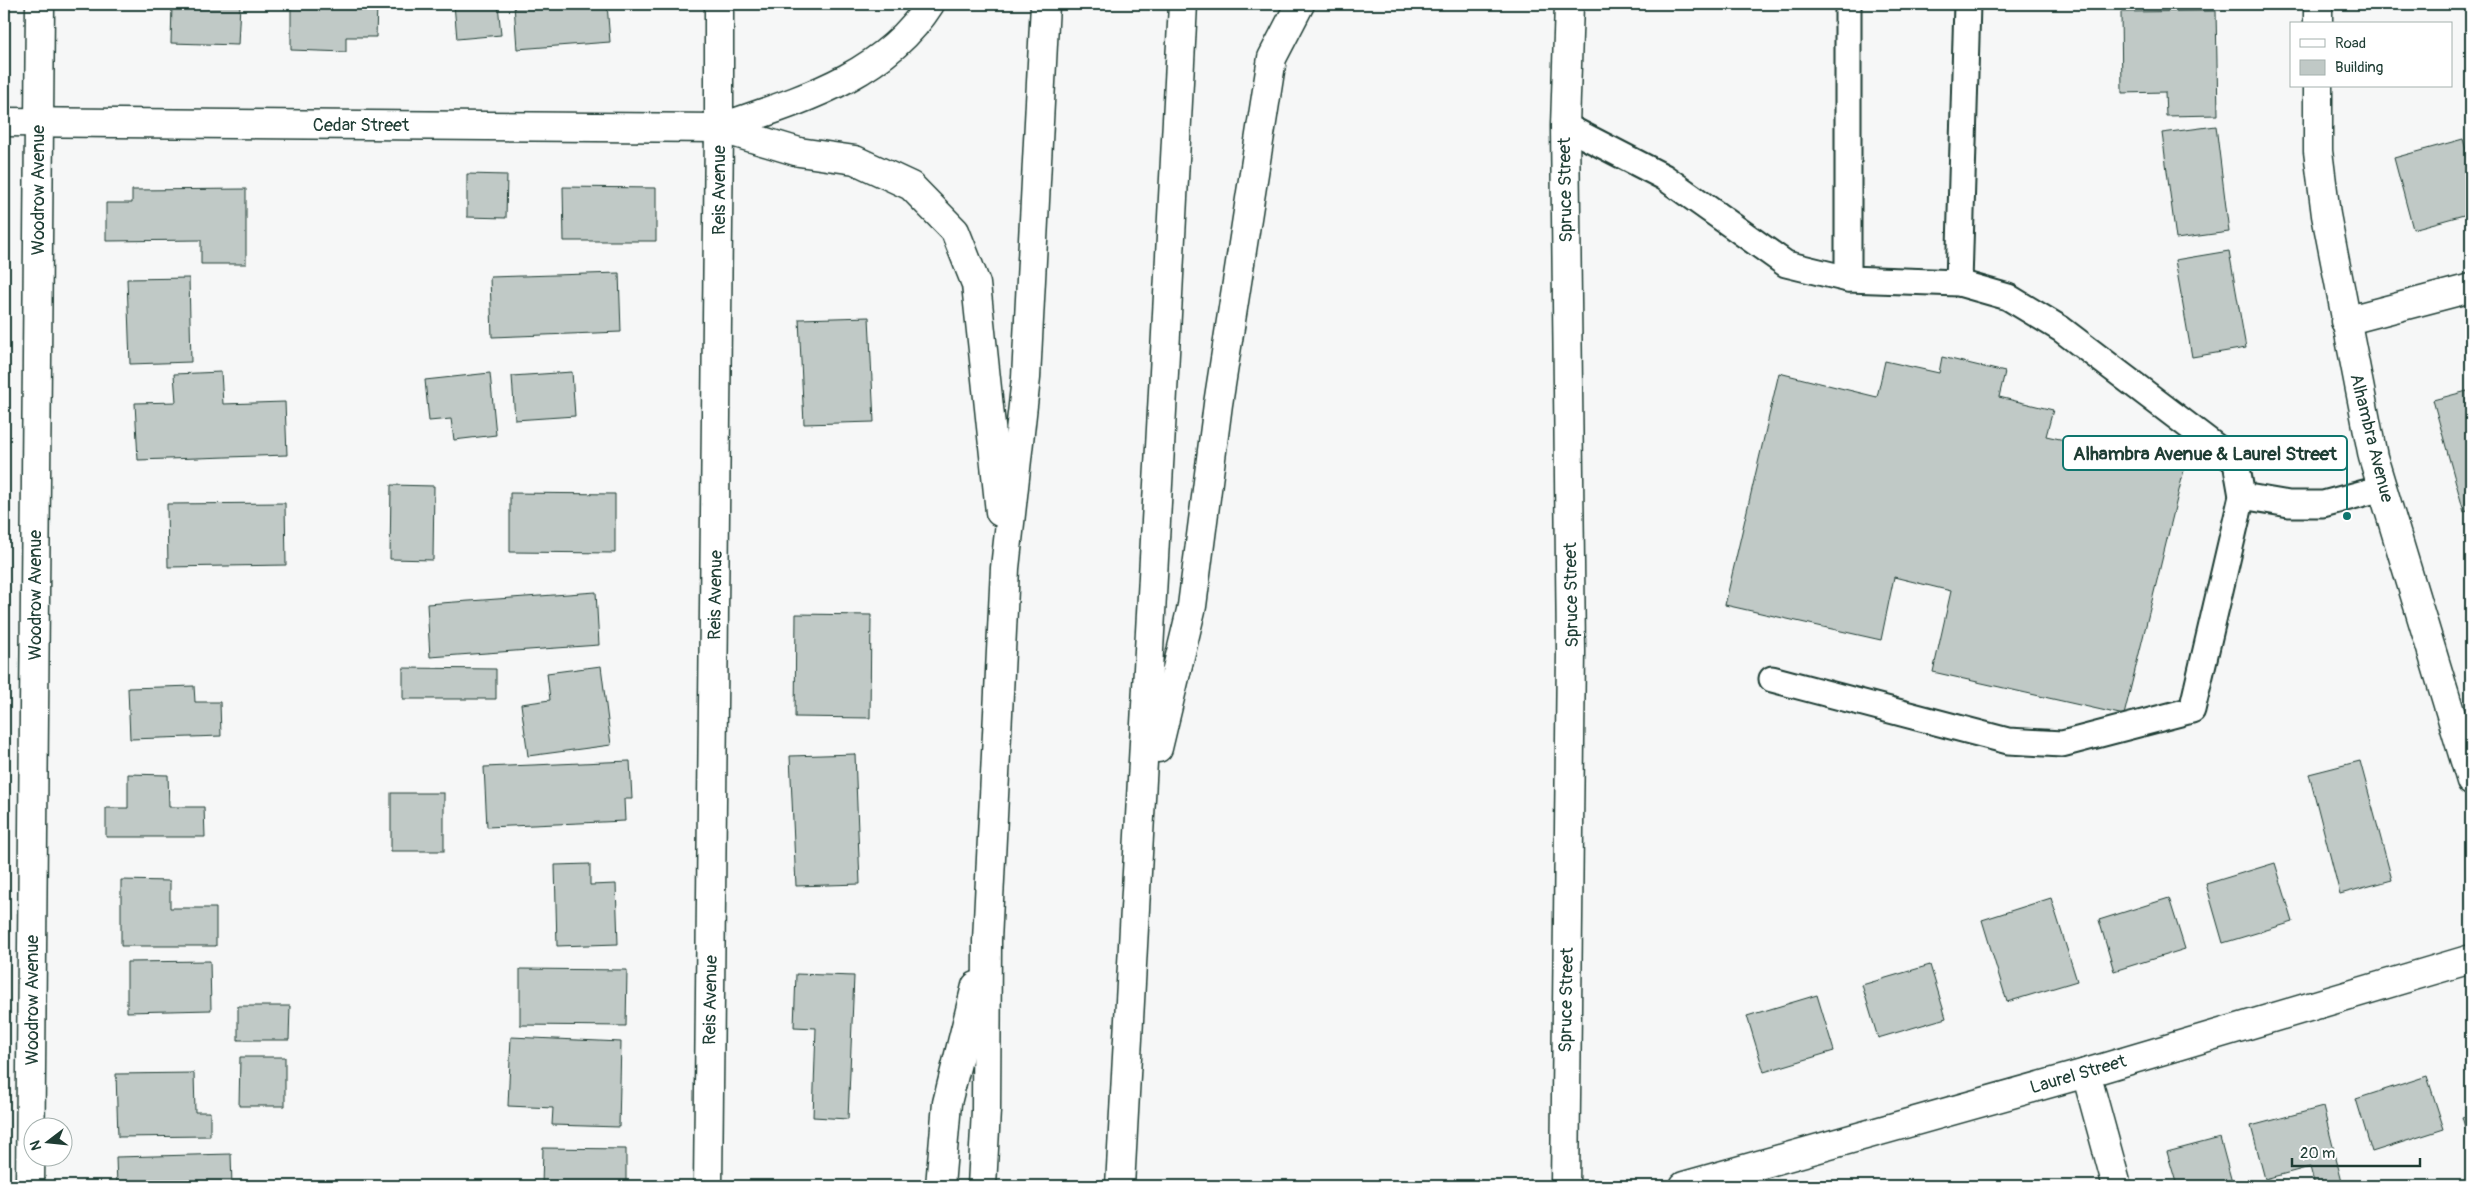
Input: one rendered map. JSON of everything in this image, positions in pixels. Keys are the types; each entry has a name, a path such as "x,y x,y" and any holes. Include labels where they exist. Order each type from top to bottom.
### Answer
{"main road":[{"name":"Woodrow Avenue","path":"30,1186 40,4"},
{"name":"Reis Avenue","path":"708,1186 719,4"},
{"path":"719,128 821,92 871,64 917,25 930,4"},
{"path":"982,1186 986,1110 987,941 1006,568 1026,378 1045,4"},
{"path":"1120,1186 1144,808 1153,585 1183,4"},
{"path":"1144,808 1192,606 1219,395 1272,58 1300,4"},
{"name":"Spruce Street","path":"1565,1186 1571,651 1564,126 1568,4"},
{"path":"2318,4 2318,22"},
{"name":"Alhambra Avenue","path":"2318,88 2319,160 2326,216 2345,321 2374,457 2471,781"},
{"name":"Cedar Street","path":"4,122 719,128"},
{"path":"719,128 799,152 856,160 912,186 954,231 976,284 1006,568"},
{"path":"2345,321 2471,288"},
{"path":"940,1186 947,1103 987,941"},
{"name":"Laurel Street","path":"1684,1186 2086,1072 2471,959"},
{"path":"2086,1072 2117,1186"}],"lane":[{"path":"1848,4 1848,279"},
{"path":"1960,283 1967,4"},
{"path":"1564,126 1664,177 1786,264 1848,279 1960,283 2008,296 2061,328 2236,462 2242,496 2192,710 2062,744 2008,741 1772,679"},
{"path":"2242,496 2289,504 2323,504 2383,488"}],"building":[{"path":"172,4 240,4 238,45 171,43"},
{"path":"291,4 377,4 376,37 346,37 346,52 291,50"},
{"path":"454,4 498,4 501,35 457,39"},
{"path":"514,4 607,4 610,42 517,49"},
{"path":"2216,11 2218,115 2166,116 2165,92 2122,93 2121,12"},
{"path":"2216,126 2229,232 2176,239 2162,133"},
{"path":"2463,139 2471,168 2471,213 2413,229 2394,158"},
{"path":"467,174 507,175 506,218 467,217"},
{"path":"563,187 656,188 656,241 564,241"},
{"path":"246,189 246,264 201,264 201,240 106,241 106,203 132,203 132,190"},
{"path":"2229,251 2246,348 2192,357 2175,260"},
{"path":"619,273 621,332 492,337 490,277"},
{"path":"189,278 191,362 130,364 127,279"},
{"path":"869,317 874,422 804,424 799,319"},
{"path":"1942,357 2005,372 1999,397 2053,410 2046,436 2185,466 2124,715 1933,672 1951,591 1894,577 1881,640 1725,605 1779,373 1877,397 1885,361 1939,373"},
{"path":"221,372 223,404 285,402 287,455 138,460 135,403 176,402 174,374"},
{"path":"572,372 575,416 515,420 512,376"},
{"path":"490,373 496,435 454,440 451,419 429,421 425,380"},
{"path":"2471,390 2471,510 2464,512 2433,400"},
{"path":"391,485 434,486 433,560 390,559"},
{"path":"510,493 615,494 615,553 510,552"},
{"path":"285,503 286,565 168,567 167,504"},
{"path":"596,592 599,645 430,657 427,604"},
{"path":"796,614 871,615 870,718 795,717"},
{"path":"601,666 611,745 528,756 521,704 550,700 547,673"},
{"path":"403,668 496,669 496,699 403,699"},
{"path":"194,686 195,702 220,702 221,736 130,739 128,688"},
{"path":"855,754 860,884 796,886 790,756"},
{"path":"630,761 632,799 624,799 625,821 487,827 484,767"},
{"path":"2360,761 2392,880 2340,894 2309,774"},
{"path":"128,774 168,775 169,807 204,807 205,837 106,837 106,808 128,808"},
{"path":"391,793 444,793 444,851 391,851"},
{"path":"2275,863 2293,922 2223,943 2206,884"},
{"path":"590,864 590,885 616,884 618,944 557,946 555,865"},
{"path":"121,880 170,881 170,908 216,908 216,946 121,946"},
{"path":"2051,898 2077,981 2007,1002 1982,920"},
{"path":"2169,898 2185,949 2114,971 2099,920"},
{"path":"210,961 211,1010 127,1012 127,962"},
{"path":"1930,965 1946,1018 1878,1038 1862,985"},
{"path":"520,969 627,970 626,1026 520,1025"},
{"path":"796,974 854,976 848,1119 813,1117 816,1028 794,1027"},
{"path":"1817,995 1834,1051 1764,1072 1747,1016"},
{"path":"238,1006 290,1006 289,1040 238,1040"},
{"path":"511,1037 621,1042 619,1127 552,1125 553,1108 508,1106"},
{"path":"240,1057 285,1057 285,1106 239,1106"},
{"path":"194,1073 195,1112 210,1112 210,1136 118,1137 116,1074"},
{"path":"2427,1076 2444,1129 2372,1152 2356,1099"},
{"path":"2323,1107 2343,1186 2315,1186 2310,1167 2265,1179 2251,1126"},
{"path":"2471,1114 2471,1147 2462,1117"},
{"path":"2220,1138 2233,1186 2177,1186 2167,1152"},
{"path":"543,1148 626,1149 626,1186 542,1186"},
{"path":"231,1154 232,1186 117,1186 116,1157"}],"place":[{"name":"Alhambra Avenue & Laurel Street","path":"2347,516"}]}
